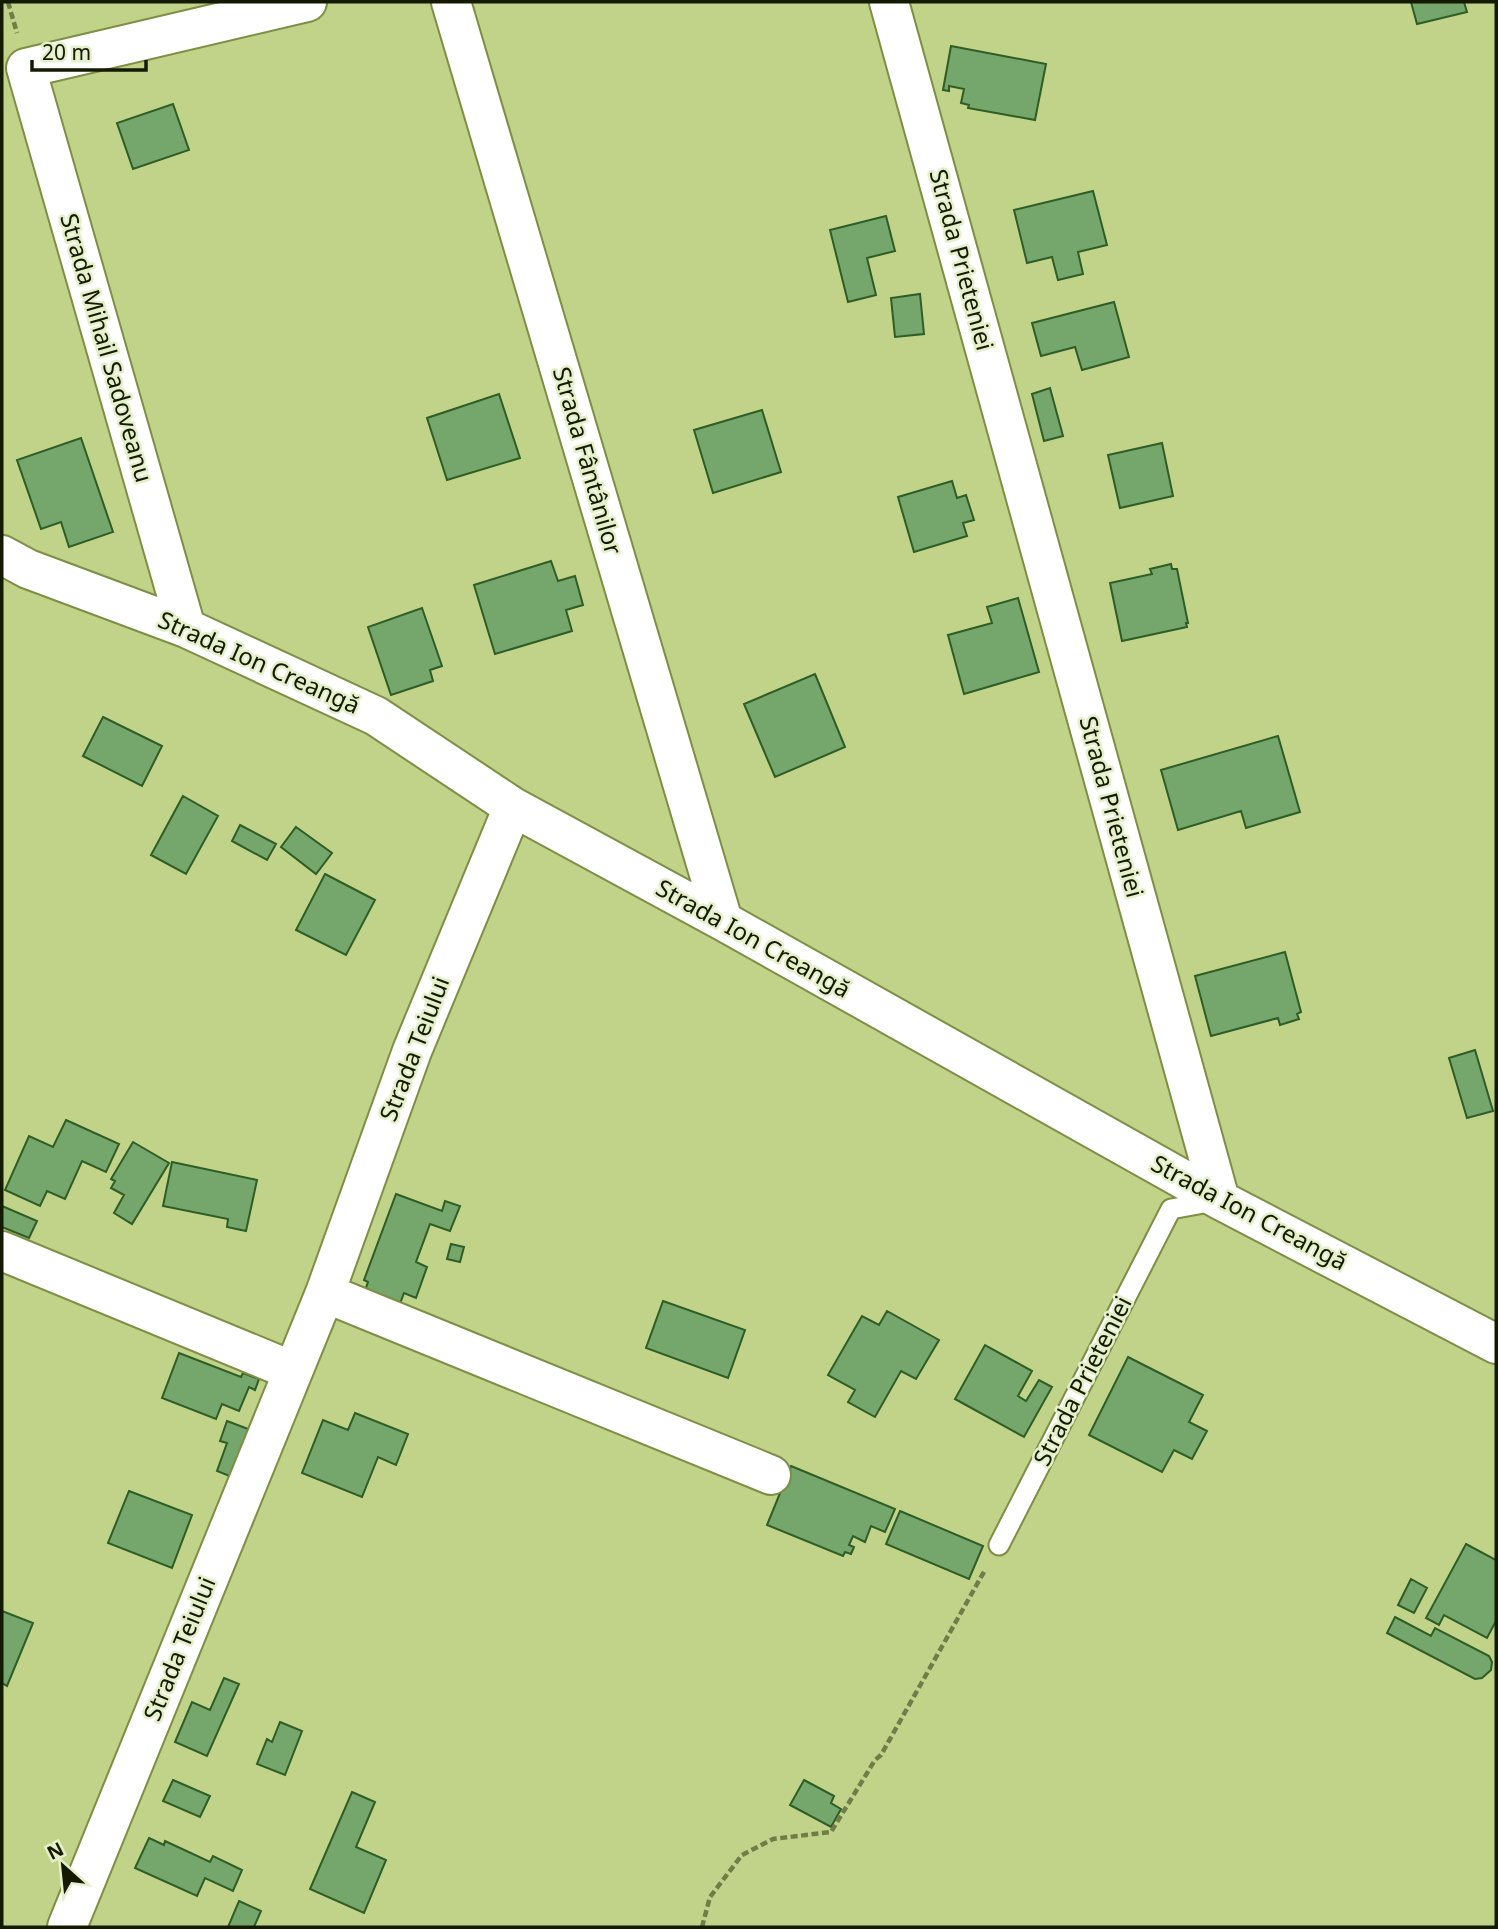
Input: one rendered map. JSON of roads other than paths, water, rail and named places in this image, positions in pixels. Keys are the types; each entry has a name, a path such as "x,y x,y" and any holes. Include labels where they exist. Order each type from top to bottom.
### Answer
{"street":[{"name":"Strada Mihail Sadoveanu","path":"187,628 26,68 307,2"},
{"name":"Strada Fântânilor","path":"451,2 723,920"},
{"name":"Strada Prieteniei","path":"889,2 1220,1200"},
{"name":"Strada Ion Creangă","path":"2,555 27,569 187,628 376,716 513,807 723,920 1220,1200 1496,1343"},
{"name":"Strada Teiului","path":"67,1927 325,1293 412,1051 513,807"},
{"path":"2,1251 293,1371"},
{"path":"325,1293 771,1475"}],"lane":[{"name":"Strada Prieteniei","path":"999,1545 1171,1209 1220,1200"}]}
